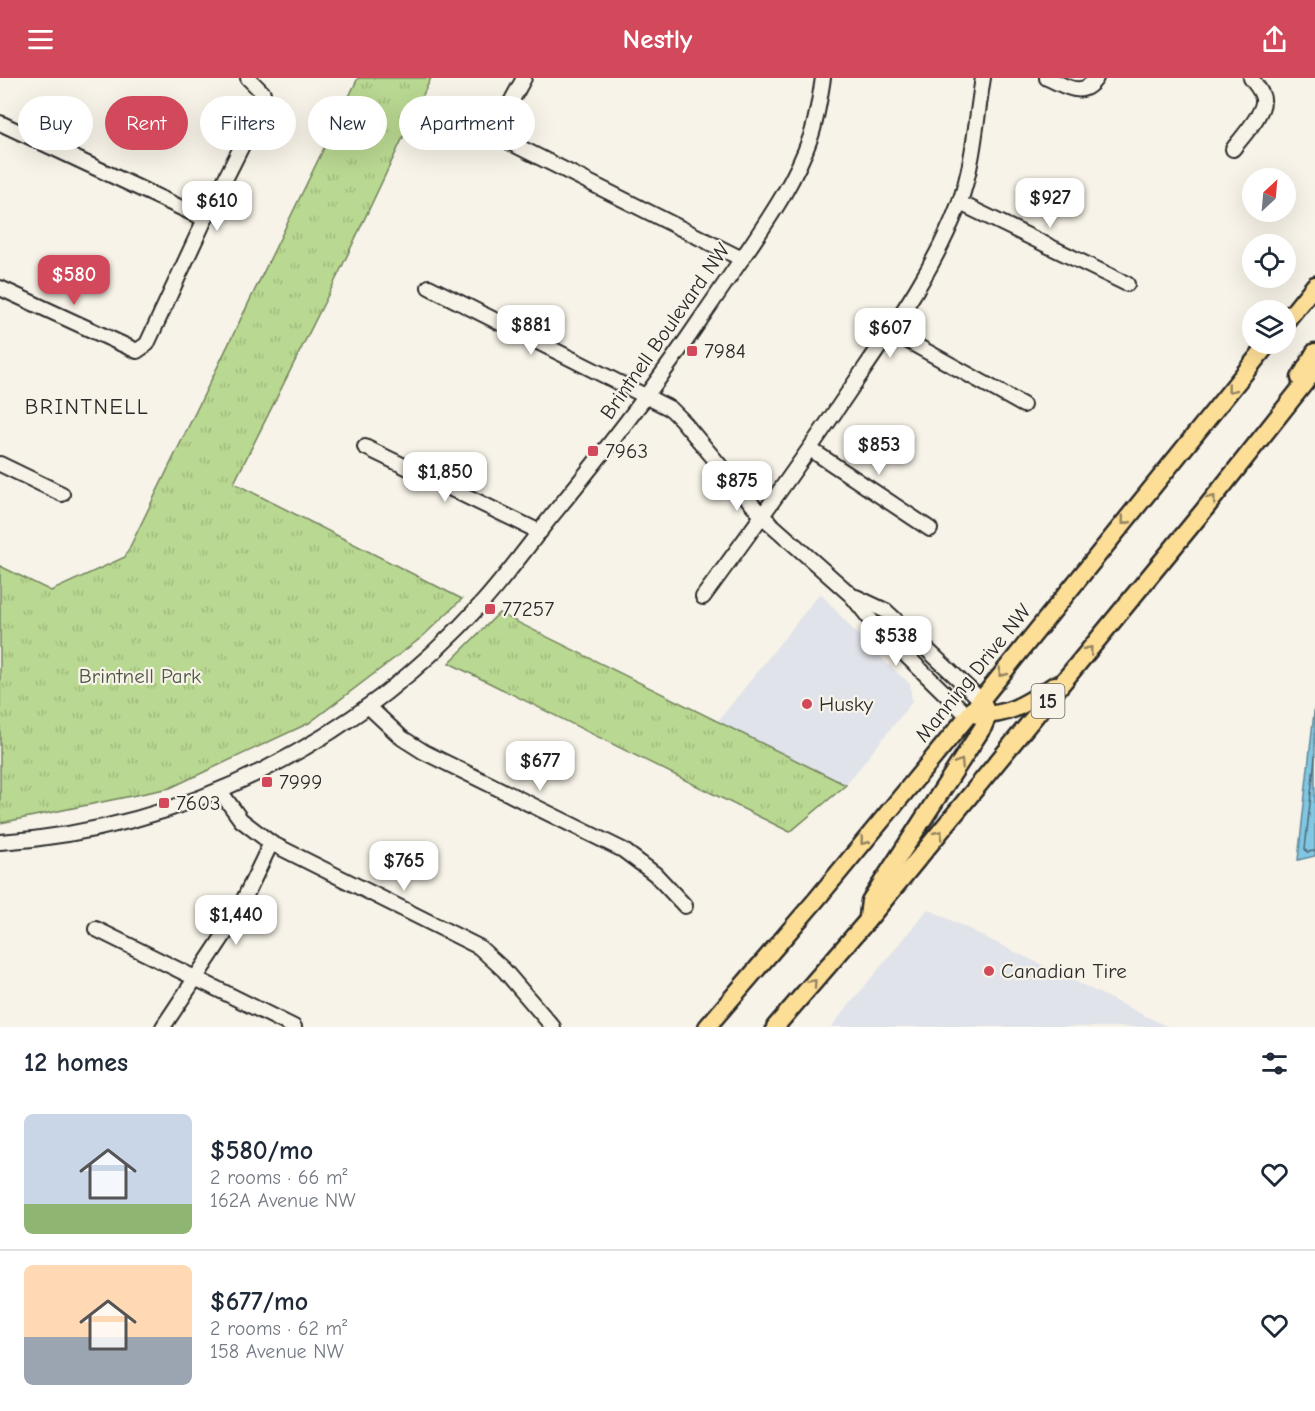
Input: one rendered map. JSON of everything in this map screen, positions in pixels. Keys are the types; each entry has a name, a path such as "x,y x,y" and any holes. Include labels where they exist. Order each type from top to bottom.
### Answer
{"main road":[{"path":"1296,309 1315,285"},
{"path":"1281,412 1315,352"},
{"name":"Manning Drive NW","path":"707,1027 816,900 981,700 1260,354"},
{"name":"15","path":"775,1027 867,921 1204,510 1315,370"},
{"path":"968,715 988,715 1021,707 1068,676"},
{"path":"981,700 988,715"},
{"path":"867,921 870,901 973,743 988,715"},
{"path":"723,1027 744,984"}],"street":[{"path":"0,288 137,351 147,344 205,219 262,106 262,93 248,78"},
{"path":"524,78 504,120 504,134 515,146 742,259"},
{"name":"Brintnell Boulevard NW","path":"0,842 74,833 118,824 220,791 301,751 368,706 422,663 490,593 648,397 780,204 811,135 824,78"},
{"path":"703,597 810,449 890,331 926,273 960,202 968,173 983,78"},
{"path":"1047,78 1070,88 1084,90 1096,78"},
{"path":"1233,149 1263,106 1263,101 1251,78"},
{"path":"0,123 205,219"},
{"path":"960,202 1127,284"},
{"path":"429,287 671,410 762,516 852,595 874,624 968,715"},
{"path":"890,331 1023,405"},
{"path":"365,447 540,532"},
{"path":"810,449 930,529"},
{"path":"0,464 62,494"},
{"path":"852,595 886,611 981,700"},
{"path":"368,706 402,738 424,752 623,850 655,874 685,906"},
{"path":"220,791 241,820 271,843 479,947 504,970 552,1027"},
{"path":"163,1027 234,920 271,843"},
{"path":"96,929 294,1027"}],"shaded area":[{"path":"820,593 869,647 910,684 912,702 846,785 718,721"},
{"name":"Canadian Tire","path":"928,909 1168,1027 831,1027"}],"green space":[{"name":"Brintnell Park","path":"358,78 431,78 423,96 399,96 399,146 338,275 234,483 462,599 421,638 309,723 170,788 0,823 0,566 51,591 125,557 323,150 387,150 387,96 349,96"},
{"path":"499,613 846,785 790,832 449,663"}],"water":[{"path":"1315,703 1315,856 1298,860"}],"place":[{"name":"7984","path":"692,351"},
{"name":"7963","path":"593,451"},
{"name":"77257","path":"490,609"},
{"name":"Husky","path":"807,704"},
{"name":"7999","path":"267,782"},
{"name":"7603","path":"164,803"},
{"name":"Canadian Tire","path":"989,971"}],"district":[{"name":"BRINTNELL","path":"87,407"}]}
